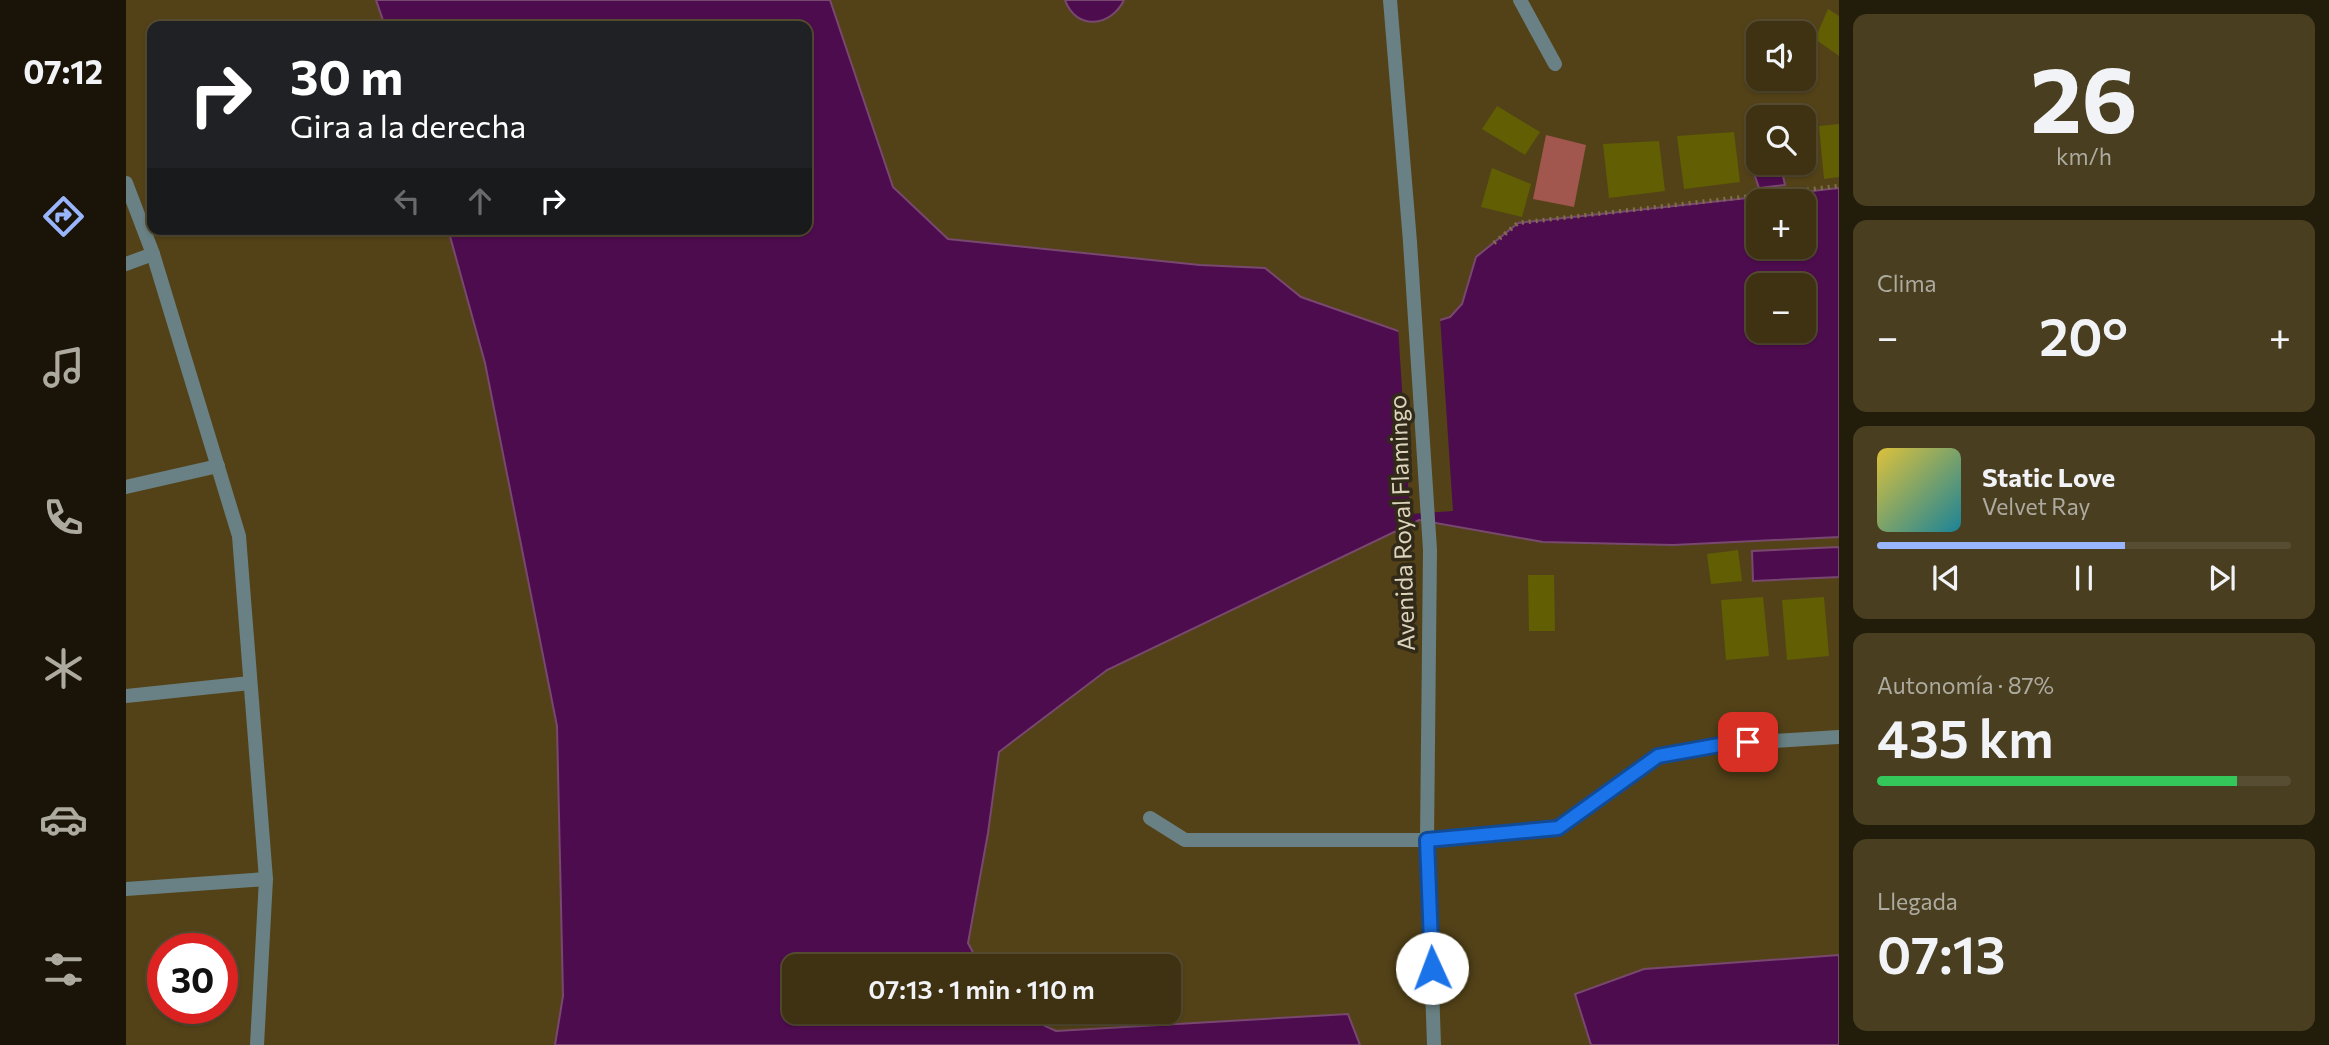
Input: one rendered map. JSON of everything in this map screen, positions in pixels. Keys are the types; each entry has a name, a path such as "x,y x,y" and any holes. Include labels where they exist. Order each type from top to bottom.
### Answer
{"street":[{"name":"Avenida Royal Flamingo","path":"1390,0 1410,242 1430,550 1427,840 1434,1045"},
{"path":"1520,0 1555,64"},
{"path":"126,183 153,254 239,536 266,879 257,1045"},
{"path":"126,264 153,254"},
{"path":"126,487 218,466"},
{"path":"126,696 250,683"},
{"path":"1150,818 1185,840 1427,840 1558,828 1658,756 1725,744 1839,737"},
{"path":"126,889 266,879"}],"path":[{"path":"1493,243 1518,223 1839,186"}],"shaded area":[{"path":"376,0 830,0 893,187 948,239 1200,265 1265,268 1301,297 1401,332 1450,317 1462,304 1476,257 1518,223 1746,198 1746,259 1816,259 1816,191 1839,188 1839,537 1673,545 1543,542 1419,520 1107,670 999,752 988,833 968,943 974,954 782,954 782,1024 1041,1024 1056,1031 1348,1014 1360,1045 555,1045 563,996 557,726 485,363 450,235 812,235 812,21 383,21"},
{"path":"1065,0 1124,0 1111,16 1094,22 1077,17"},
{"path":"1546,135 1586,145 1574,207 1533,199"},
{"path":"1755,175 1783,175 1785,185 1759,188"},
{"path":"1839,547 1839,577 1753,581 1752,551"},
{"path":"1839,955 1839,1045 1591,1045 1575,994 1644,969"}],"pier":[{"path":"1440,316 1453,511 1410,514 1398,327"}],"building":[{"path":"1828,9 1839,16 1839,56 1816,40"},
{"path":"1497,106 1540,132 1525,155 1482,129"},
{"path":"1839,124 1839,177 1824,179 1819,126"},
{"path":"1734,132 1740,182 1684,189 1677,136"},
{"path":"1659,141 1665,191 1609,198 1603,144"},
{"path":"1492,168 1531,184 1522,217 1481,207"},
{"path":"1738,550 1742,581 1711,584 1707,554"},
{"path":"1528,575 1554,575 1555,631 1529,631"},
{"path":"1763,597 1769,656 1726,660 1721,600"},
{"path":"1824,597 1829,656 1787,660 1782,600"}],"route":[{"path":"1432,968 1427,840 1558,828 1658,756 1748,742"}]}
